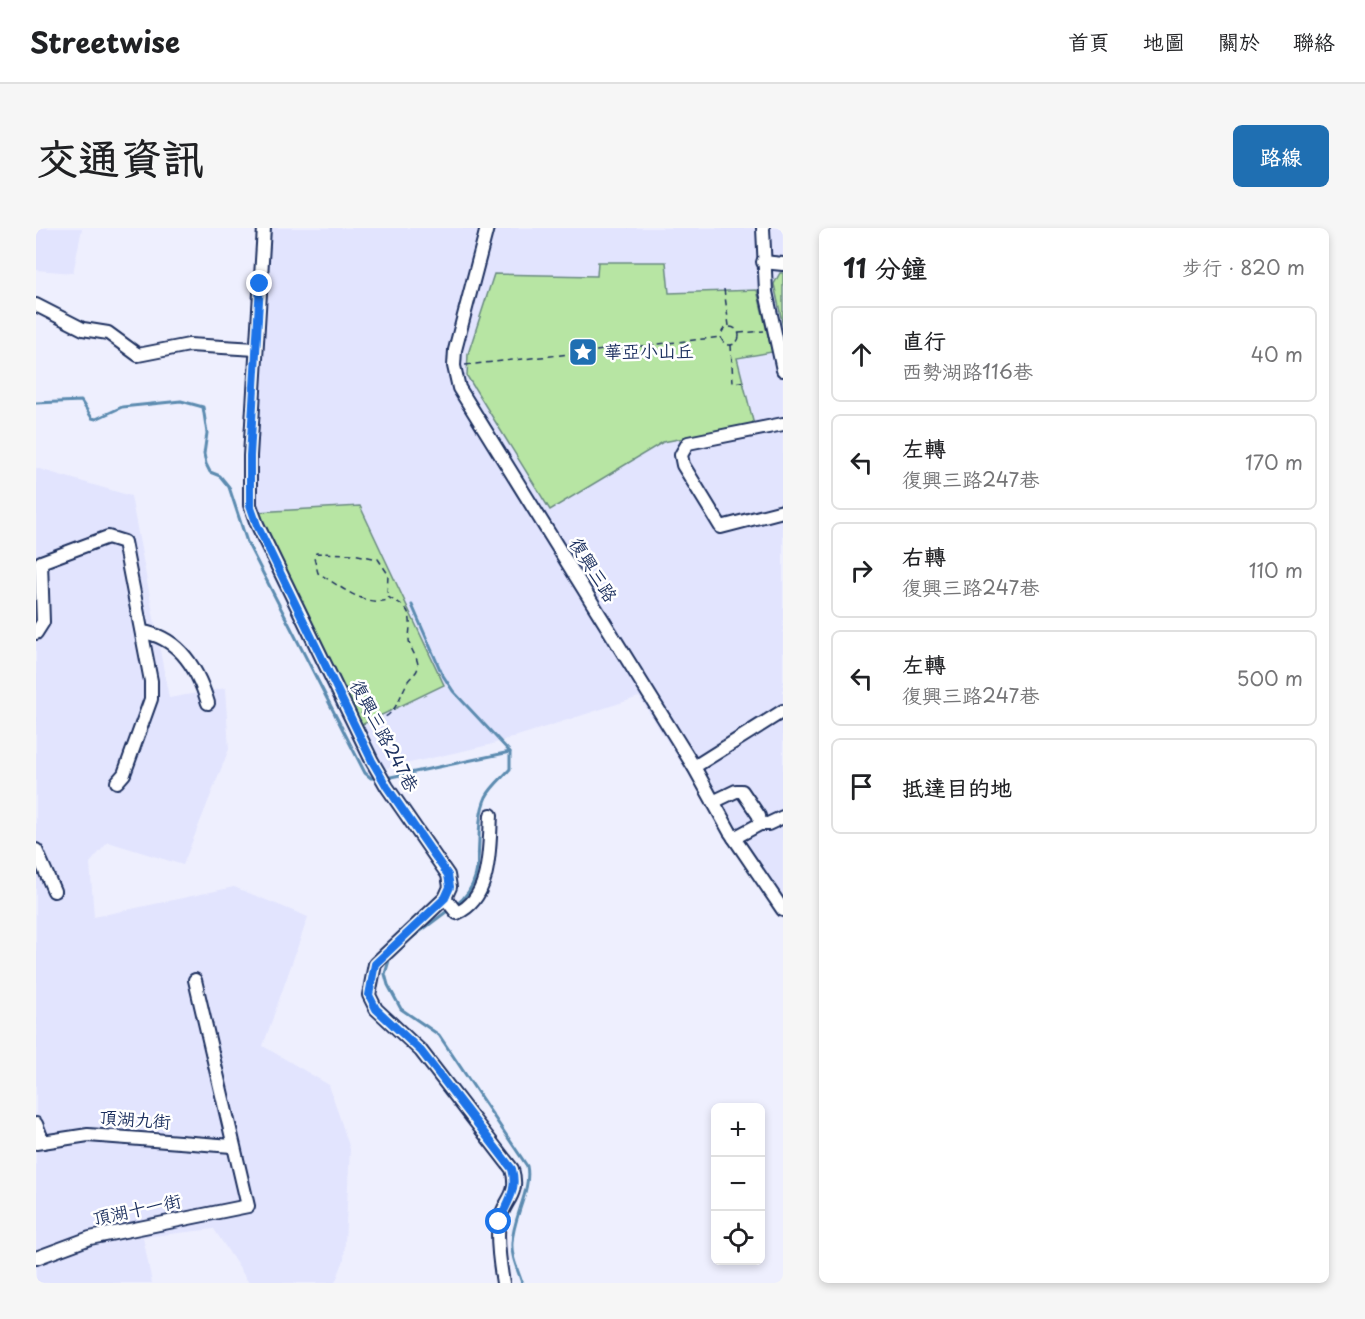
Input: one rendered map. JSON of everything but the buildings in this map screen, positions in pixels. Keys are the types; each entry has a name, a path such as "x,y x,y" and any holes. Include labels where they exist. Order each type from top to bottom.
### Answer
{"street":[{"name":"復興三路247巷","path":"264,228 250,456 250,505 257,525 387,787 448,875 449,904"},
{"name":"復興三路","path":"487,228 455,350 454,366 459,388 694,767 734,838 783,910"},
{"path":"763,228 766,292 783,370"},
{"path":"763,262 783,264"},
{"path":"36,305 83,329 108,333 138,355 189,345 256,349"},
{"path":"783,424 688,443 681,455 682,465 721,527 783,511"},
{"path":"36,633 43,622 41,562 49,557 108,537 124,542 152,681 152,699 124,774 117,782"},
{"path":"142,632 157,634 180,649 202,684 208,703"},
{"path":"694,767 783,711"},
{"path":"713,802 736,791 742,791 759,816 760,824"},
{"path":"491,815 486,874 467,909 457,913 449,904 375,964 369,995 376,1009 421,1051 512,1169 515,1180 514,1194 499,1222 502,1283"},
{"path":"734,838 760,824 768,824 783,817"},
{"path":"36,850 54,891"},
{"path":"195,980 232,1146"},
{"path":"36,1124 40,1142"},
{"name":"頂湖九街","path":"40,1142 88,1135 232,1146"},
{"name":"頂湖十一街","path":"36,1258 90,1238 248,1206 232,1146"}],"path":[{"path":"724,289 729,327 738,333 765,331"},
{"path":"729,327 723,330 721,337 724,343 731,344 737,341 738,333"},
{"path":"596,351 721,337"},
{"path":"731,344 733,384 747,381"},
{"path":"461,365 570,354"},
{"path":"357,708 370,724 390,714 402,697 418,664 411,650 410,621 407,610 387,596 388,574 378,559 352,554 316,553 314,558 318,573 366,601 379,604 390,599"}],"shaded area":[{"path":"36,228 82,228 73,273 36,270"},
{"path":"264,228 783,228 783,921 639,697 489,745 374,771 254,521"},
{"path":"36,468 131,496 169,698 225,688 229,749 183,865 108,842 90,863 94,917 234,887 308,917 263,1046 329,1085 350,1149 344,1260 335,1283 249,1283 214,1229 143,1237 152,1283 36,1283"}],"green space":[{"path":"598,262 666,262 669,293 757,290 772,352 737,358 754,425 663,442 550,510 467,376 468,354 494,274 597,276"},
{"path":"780,273 783,273 783,326 774,284"},
{"path":"360,506 444,685 359,726 257,512"}],"waterway":[{"path":"36,403 81,401 92,418 96,419 122,407 181,401 203,407 207,433 204,454 206,464 210,472 220,476 229,487 247,542 365,773 371,778 376,778"},
{"path":"412,605 442,674 453,691 510,752 510,769 488,793 482,811 474,882 467,894 456,905"},
{"path":"386,778 510,752"},
{"path":"410,939 450,909"},
{"path":"390,957 385,974 388,985 401,1009 439,1035 527,1166 527,1184 515,1223 512,1243 522,1283"}],"place":[{"name":"華亞小山丘","path":"583,352"}],"route":[{"path":"260,284 250,456 250,505 257,525 372,761 387,787 448,875 450,887 445,898 375,964 370,977 369,995 376,1009 421,1051 512,1169 515,1180 514,1194 499,1222"}]}
